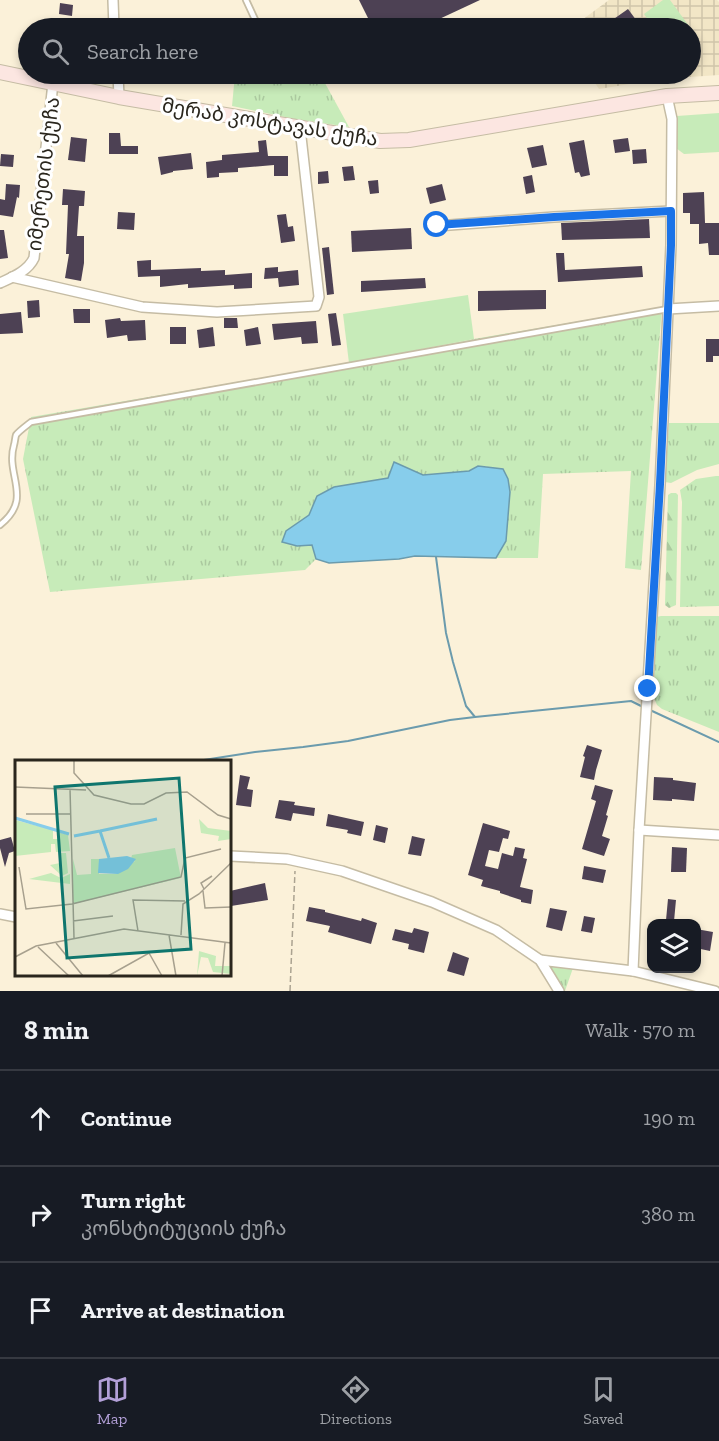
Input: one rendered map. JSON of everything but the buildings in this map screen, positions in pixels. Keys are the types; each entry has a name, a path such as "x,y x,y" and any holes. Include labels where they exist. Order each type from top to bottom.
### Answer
{"main road":[{"name":"მერაბ კოსტავას ქუჩა","path":"0,72 18,76"},
{"name":"მერაბ კოსტავას ქუჩა","path":"58,84 119,97 380,141 409,140 673,96 719,93"}],"street":[{"path":"113,0 114,18"},
{"name":"იმერეთის ქუჩა","path":"0,283 30,266 34,258 53,84"},
{"path":"118,84 119,97"},
{"path":"633,971 671,245 673,96"},
{"path":"12,277 142,307 217,312 315,306 319,297 300,128"},
{"path":"437,225 671,211"},
{"path":"668,309 719,306"},
{"path":"639,830 719,835"},
{"path":"231,856 287,859 342,872 432,902 496,930 540,960 559,991"},
{"path":"0,914 15,917"},
{"path":"540,960 633,971 715,991"}],"lane":[{"path":"246,0 254,18"},
{"path":"0,525 8,519 18,494 11,453 16,435 31,422 668,309"}],"path":[{"path":"290,991 295,861"}],"shaded area":[{"path":"609,0 717,0 719,2 719,75 701,76 701,18 585,18"},
{"path":"596,84 630,84 599,89"}],"green space":[{"path":"663,0 670,0 683,18 647,18 644,14"},
{"path":"234,84 325,84 349,127 295,119 232,106"},
{"path":"719,113 719,152 684,154 676,148 677,116"},
{"path":"468,295 474,339 349,363 343,314"},
{"path":"662,307 641,570 625,568 631,471 543,474 538,558 496,558 506,541 493,469 478,466 469,471 423,475 394,462 388,478 334,487 309,516 286,531 282,542 297,546 312,545 316,559 305,570 50,592 23,459 31,417"},
{"path":"669,423 719,423 719,464 697,470 671,483 665,482"},
{"path":"719,476 719,606 680,607 682,502 680,490 696,479"},
{"path":"671,493 678,495 676,605 669,608 665,605 668,495"},
{"path":"719,616 719,732 657,705 654,698 655,624 656,617"},
{"path":"549,964 573,968 565,991 548,967"}],"water":[{"path":"394,462 423,475 469,471 478,466 503,469 508,479 510,492 506,541 496,558 415,556 329,563 316,559 312,545 297,546 282,542 286,531 309,515 317,496 334,487 388,478"}],"waterway":[{"path":"436,557 446,633 453,662 466,706 475,717 631,701 645,708"},
{"path":"650,710 719,742"},
{"path":"204,760 348,741 475,717"}],"route":[{"path":"437,225 671,211 660,484 648,689"}]}
